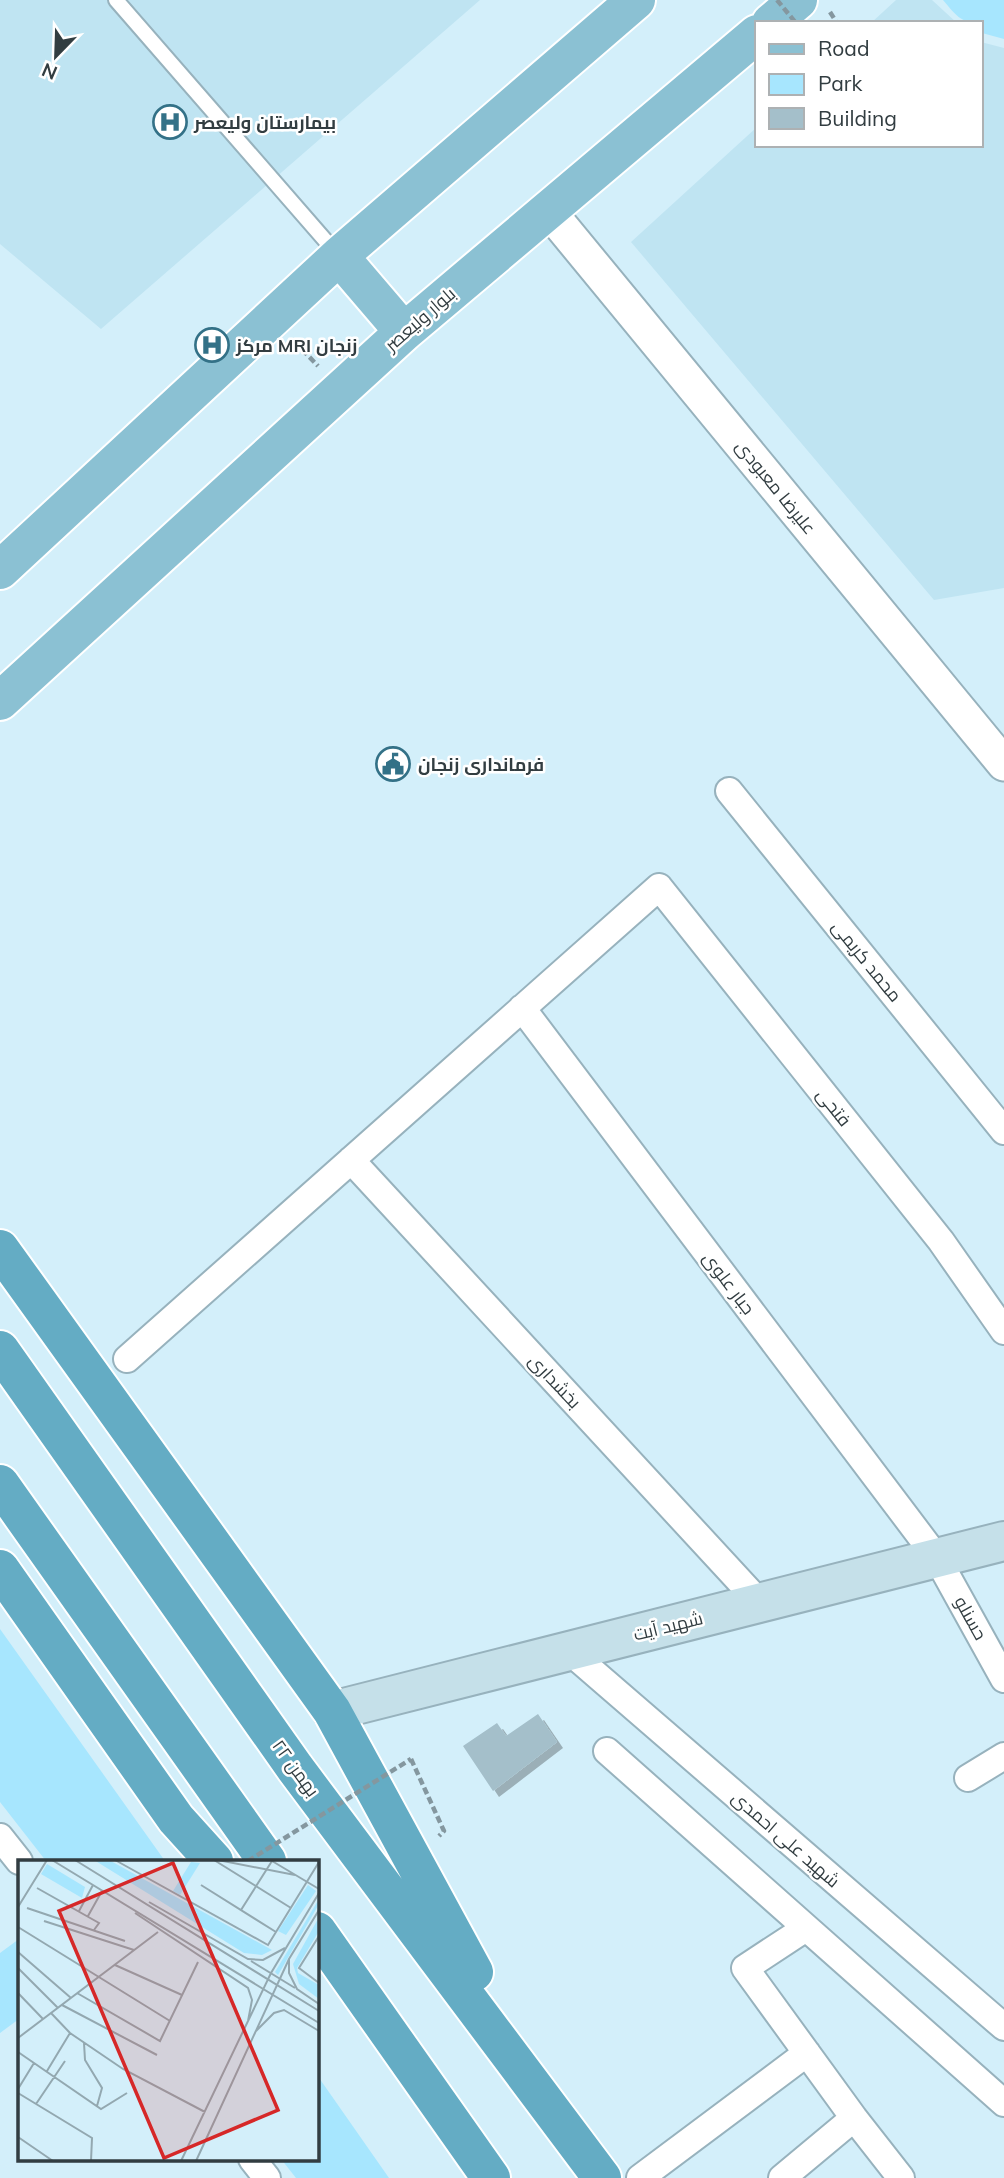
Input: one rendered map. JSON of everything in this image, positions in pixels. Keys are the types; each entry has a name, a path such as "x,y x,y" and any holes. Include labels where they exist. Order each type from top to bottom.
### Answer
{"highway":[{"path":"0,1249 332,1711 537,2088"},
{"name":"۲۲ بهمن","path":"0,1350 295,1768 602,2178"},
{"path":"0,1484 266,1860"},
{"path":"0,1569 176,1819 213,1860"},
{"path":"318,1932 484,2167"},
{"path":"318,1978 484,2167"}],"main road":[{"path":"0,570 339,256 636,0"},
{"path":"773,21 798,0"},
{"name":"بلوار ولیعصر","path":"0,701 404,332 755,36"},
{"path":"339,256 404,332"},
{"name":"شهید آیت","path":"332,1711 1004,1541"}],"street":[{"name":"علیرضا معبودی","path":"548,210 1004,764"},
{"name":"محمد کریمی","path":"729,791 1004,1131"},
{"name":"فتحی","path":"522,1008 659,887 941,1241 1004,1331"},
{"path":"127,1359 522,1008"},
{"name":"جبار علوی","path":"522,1008 937,1558"},
{"name":"بخشداری","path":"351,1160 760,1603"},
{"name":"حسنلو","path":"937,1558 1004,1679"},
{"name":"شهید علی احمدی","path":"569,1651 1004,2027"},
{"path":"607,1751 1004,2104"},
{"path":"968,1778 1004,1756"},
{"path":"0,1836 18,1860"},
{"path":"806,1928 745,1968 901,2178"},
{"path":"640,2178 807,2053"},
{"path":"782,2178 854,2118"},
{"path":"253,2160 267,2178"}],"lane":[{"path":"116,0 339,256"}],"path":[{"path":"777,0 794,21"},
{"path":"273,318 340,390"},
{"path":"250,1860 411,1759 444,1831"}],"shaded area":[{"name":"بیمارستان ولیعصر","path":"0,0 480,0 101,329 0,244"},
{"path":"896,0 932,0 955,21 873,21"},
{"path":"983,43 1004,48 1004,588 934,600 631,242 755,129 755,147 983,147"}],"green space":[{"path":"943,0 1004,0 1004,39 983,33 983,21 967,21 955,14"},
{"path":"0,1629 164,1860 45,1860 0,1802"},
{"path":"18,1940 18,2020 0,2033 0,1953"},
{"path":"318,2076 389,2178 296,2178 282,2160 318,2160"}],"building":[{"path":"538,1714 557,1742 493,1791 463,1746 497,1723 506,1736"}],"place":[{"name":"بیمارستان ولیعصر","path":"170,122"},
{"name":"مرکز MRI زنجان","path":"212,345"},
{"name":"فرمانداری زنجان","path":"393,764"}]}
